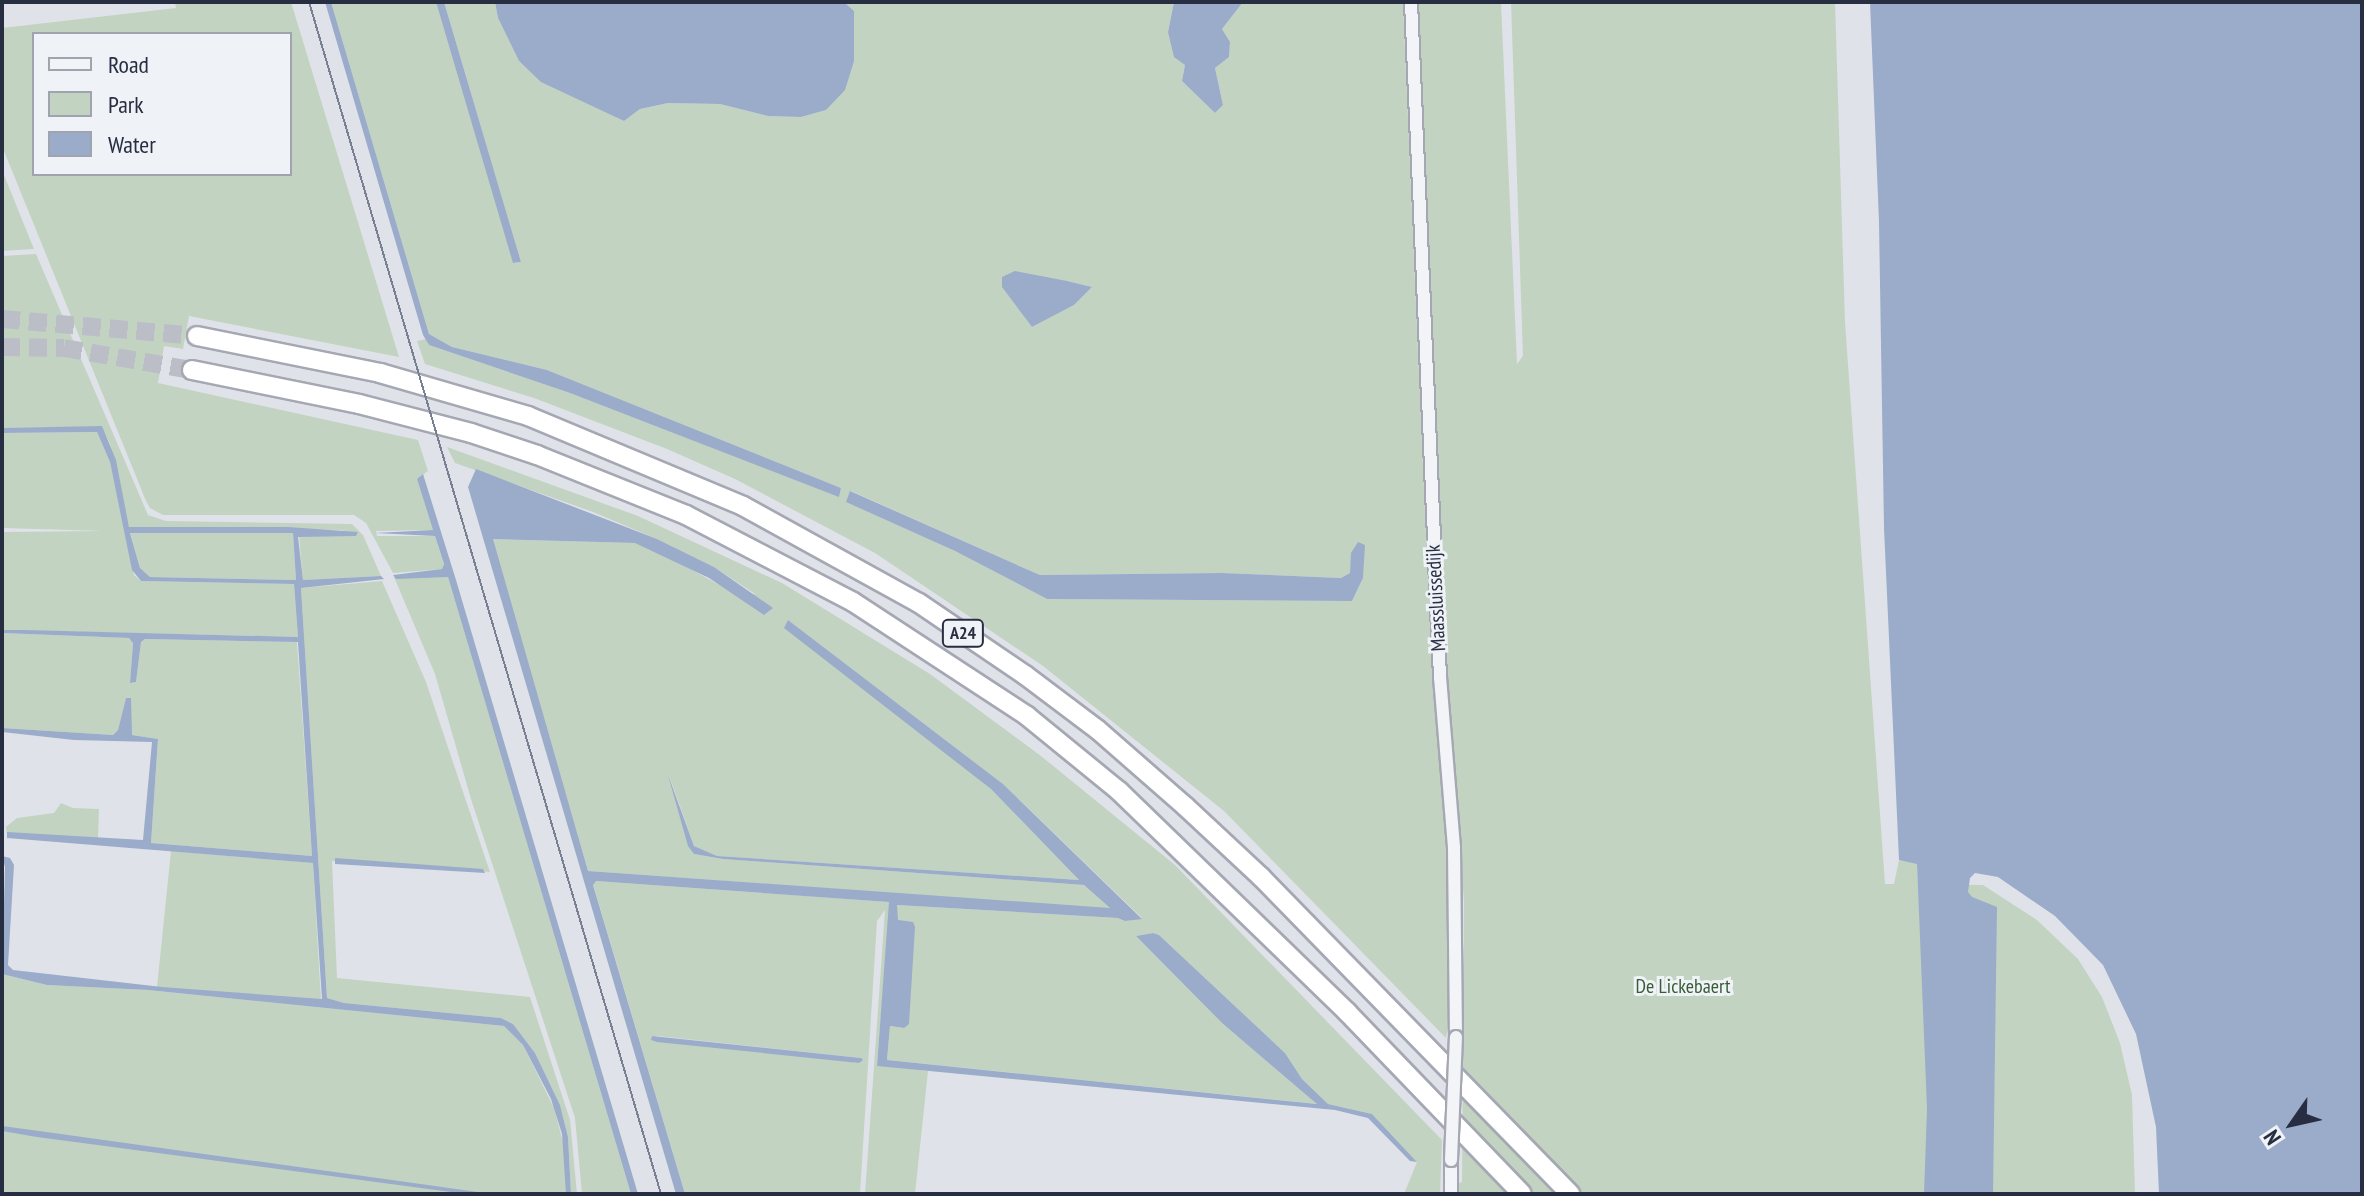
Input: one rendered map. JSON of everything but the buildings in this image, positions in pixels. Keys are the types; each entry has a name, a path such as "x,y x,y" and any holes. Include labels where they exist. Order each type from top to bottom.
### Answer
{"highway":[{"name":"A24","path":"197,336 380,373 528,416 743,506 919,603 1050,693 1177,798 1261,877 1570,1194"},
{"name":"A24","path":"192,370 359,404 471,433 537,455 686,515 811,577 865,609 1027,716 1130,800 1347,1012 1522,1194"}],"street":[{"name":"Maassluissedijk","path":"1411,2 1440,677 1454,847 1456,1037 1451,1194"}],"green space":[{"path":"175,2 291,2 399,357 189,316 183,349 164,346 158,383 418,440 428,471 417,479 433,530 376,531 377,536 435,536 444,565 442,569 393,573 366,523 354,515 163,515 150,508 2,146 2,28 176,8"},
{"path":"331,2 436,2 514,263 521,262 444,2 495,2 498,18 519,61 541,81 624,121 640,109 668,103 720,104 768,116 801,117 826,110 854,11 844,2 1174,2 1168,32 1185,65 1182,81 1215,113 1223,105 1215,68 1229,57 1230,42 1222,29 1243,2 1403,2 1431,650 1451,909 1450,1018 1446,1038 1224,811 1043,666 875,553 735,479 667,449 534,398 425,364 417,341 426,339 429,345 570,393 839,496 841,488 547,370 452,347 429,334","holes":["1067,281 1092,287 1074,305 1032,327 1022,313","851,491 1040,575 1222,573 1341,578 1350,573 1351,561 1364,545 1363,578 1352,601 1047,599 955,551 847,502"]},
{"name":"De Lickebaert","path":"1415,2 1501,2 1517,364 1523,356 1511,2 1835,2 1845,322 1885,884 1894,884 1899,860 1917,863 1918,884 1983,885 2037,920 2078,959 2102,997 2120,1043 2132,1095 2135,1194 1458,1194 1459,1183 1462,1182 1464,901 1445,652"},
{"path":"2,170 34,249 2,251"},
{"path":"36,254 148,515 166,521 352,524 363,535 381,576 303,580 299,536 356,536 342,530 129,527 110,444 102,427 2,428 2,256"},
{"path":"97,432 110,462 134,575 141,581 294,584 298,637 2,630 2,532 103,531 2,528 2,433"},
{"path":"447,447 638,516 782,583 930,674 1041,756 1175,865 1442,1140 1440,1194 1404,1194 1417,1162 1372,1114 1328,1104 1302,1079 1285,1053 1159,935 1153,933 1136,936 1222,1023 1318,1104 887,1060 890,1026 904,1028 896,905 1119,918 1125,921 1142,918 1003,784 788,620 991,789 1079,880 717,856 694,846 669,775 694,854 723,859 1084,885 1111,909 588,871 492,539 635,543 661,553 734,593 755,594 714,567 657,539 593,512 455,463"},
{"path":"130,532 293,533 296,580 150,577 140,568"},
{"path":"394,577 448,577 631,1194 582,1194 575,1118 471,799 435,674"},
{"path":"382,581 426,682 490,872 332,861 337,978 530,997 570,1120 577,1194 571,1194 568,1137 560,1105 535,1053 513,1024 501,1018 344,1003 327,998 301,588"},
{"path":"2,633 129,638 133,642 130,683 136,682 141,642 145,639 297,642 312,856 151,843 158,739 132,735 126,698 118,730 113,735 2,728"},
{"path":"61,803 73,808 99,809 98,839 7,834 6,827 17,818 54,813"},
{"path":"171,851 313,863 321,1001 157,987"},
{"path":"596,881 890,902 877,1065 928,1071 915,1194 865,1194 885,910 877,921 860,1194 685,1194 593,884","holes":["650,1036 861,1058 859,1063"]},
{"path":"2,974 47,985 148,990 504,1026 523,1045 554,1108 566,1154 566,1194 2,1194"}],"water":[{"path":"325,2 331,2 429,334 452,347 547,370 841,488 839,497 570,393 429,345 423,335"},
{"path":"436,2 444,2 521,262 513,263"},
{"path":"495,2 844,2 854,11 854,61 845,90 826,110 801,117 768,116 720,104 668,103 640,109 624,121 541,82 519,61 498,18"},
{"path":"1174,2 1243,2 1222,29 1230,42 1229,57 1215,68 1223,105 1215,113 1182,81 1185,65 1174,57 1168,32"},
{"path":"1870,2 2362,2 2362,1194 2159,1194 2156,1127 2136,1034 2103,965 2055,916 1998,877 1975,873 1970,878 1968,892 1972,897 1997,907 1993,1194 1924,1194 1927,1109 1917,864 1899,860 1884,528 1879,222"},
{"path":"1015,271 1092,287 1074,305 1032,327 1002,287 1002,277"},
{"path":"102,426 116,460 129,527 288,527 358,532 356,536 298,537 303,580 381,576 384,579 301,588 327,998 344,1003 501,1018 513,1024 535,1053 560,1105 568,1137 571,1194 566,1194 562,1134 551,1099 523,1045 504,1026 148,990 47,985 2,974 5,867 2,856 10,858 14,865 8,965 13,970 162,987 322,999 313,863 7,838 7,832 143,840 152,742 74,740 2,732 2,728 113,735 118,730 126,698 131,698 132,735 158,739 151,843 312,856 298,642 145,639 141,642 136,682 130,683 133,643 129,638 2,633 2,630 25,630 298,637 294,584 141,581 132,570 110,462 97,432 2,433 2,428","holes":["130,533 293,533 296,580 150,577 140,568"]},
{"path":"476,469 657,539 714,567 773,608 764,615 709,578 635,543 493,539 588,871 1110,908 1084,885 723,859 694,854 688,846 668,775 694,846 717,856 1079,880 991,789 784,628 788,620 1003,784 1142,919 1125,921 1118,918 897,905 898,920 913,922 915,927 909,1024 904,1028 890,1026 887,1060 1317,1104 1222,1023 1136,936 1153,933 1159,935 1285,1053 1302,1079 1328,1104 1372,1114 1417,1162 1410,1161 1368,1118 1335,1110 877,1066 889,902 596,881 593,885 685,1194 676,1194 468,487"},
{"path":"423,474 638,1194 631,1194 448,577 396,579 393,575 442,569 444,564 435,536 375,533 433,530 417,479"},
{"path":"850,491 1040,575 1222,573 1341,578 1350,573 1351,553 1358,542 1365,545 1363,578 1352,601 1047,599 955,551 846,502"},
{"path":"335,858 483,869 485,873 335,864"},
{"path":"652,1036 863,1060 859,1063 657,1042 651,1040"},
{"path":"2,1126 492,1194 466,1194 37,1137 2,1131"}],"tunnel":[{"path":"2,319 197,336"},
{"path":"2,347 64,348 192,370"}],"tram line":[{"path":"309,2 661,1194"}]}
